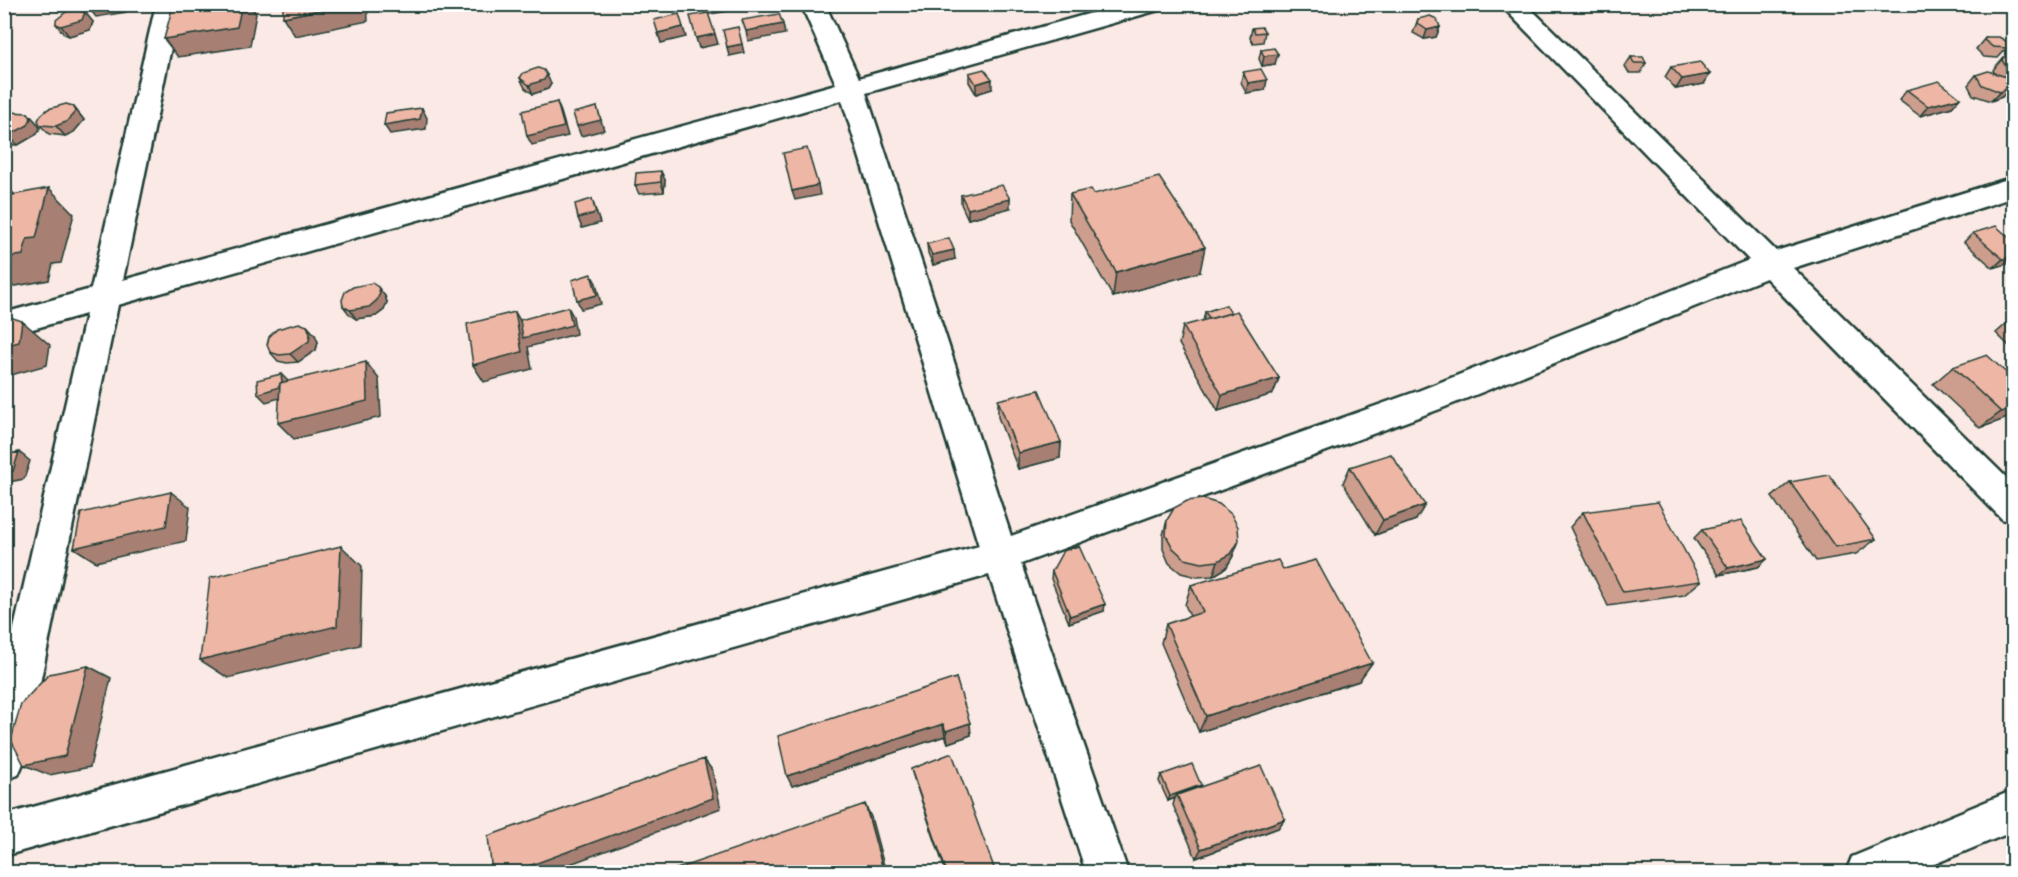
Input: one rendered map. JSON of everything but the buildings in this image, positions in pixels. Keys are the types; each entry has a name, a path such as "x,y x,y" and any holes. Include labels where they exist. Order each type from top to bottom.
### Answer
{"street":[{"path":"4,761 168,4"},
{"path":"813,4 852,91 1000,556 1107,873"},
{"path":"4,325 852,91 1153,4"},
{"path":"1512,4 2013,508"},
{"path":"4,836 1000,556 1430,400 1770,264 2013,187"},
{"path":"1867,873 2013,810"}]}
